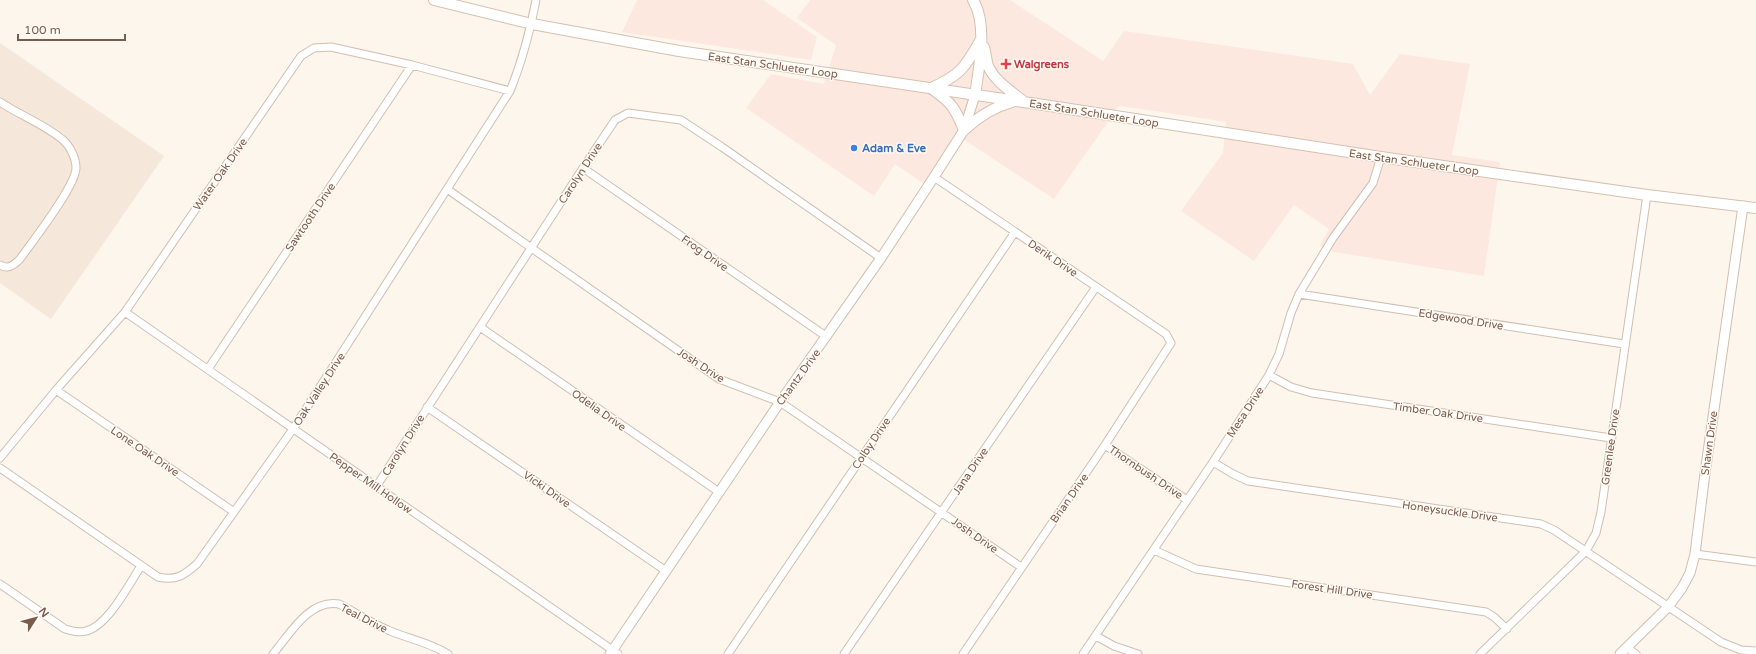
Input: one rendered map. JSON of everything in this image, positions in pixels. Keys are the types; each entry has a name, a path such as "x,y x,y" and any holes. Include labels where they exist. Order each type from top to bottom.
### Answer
{"main road":[{"name":"East Stan Schlueter Loop","path":"434,0 532,24 679,51 1021,101 1382,157 1647,195 1756,208"},
{"path":"973,0 978,11 981,40 980,66 975,95"},
{"path":"930,88 948,81 962,70 981,40"},
{"path":"981,40 991,72 1003,86 1021,101"},
{"path":"930,88 948,101 955,109 964,130 979,118 1002,105 1021,101"}],"street":[{"name":"Oak Valley Drive","path":"0,468 158,577 167,579 177,578 197,564 293,429 510,91 520,68 532,24 536,0"},
{"name":"Water Oak Drive","path":"0,458 56,390 125,312 301,56 314,48 331,47 412,65 510,91"},
{"name":"Sawtooth Drive","path":"208,369 412,65"},
{"name":"Chantz Drive","path":"614,653 718,492 881,258 964,130 975,95"},
{"path":"0,102 38,123 63,140 72,153 76,168 73,179 66,192 20,259 14,265 8,267 0,265"},
{"name":"Carolyn Drive","path":"376,487 615,120 628,113 681,120 881,258"},
{"name":"Mesa Drive","path":"1083,654 1213,462 1269,375 1279,354 1291,313 1299,294 1333,238 1373,183 1382,157"},
{"name":"Frog Drive","path":"583,168 827,337"},
{"name":"Derik Drive","path":"934,176 1166,334 1171,340"},
{"name":"Josh Drive","path":"448,189 531,249 720,380 780,402 1021,567"},
{"name":"Greenlee Drive","path":"1480,654 1586,551 1596,532 1601,512 1624,344 1647,195"},
{"name":"Shawn Drive","path":"1624,651 1668,607 1682,588 1690,573 1695,554 1743,206"},
{"name":"Colby Drive","path":"728,654 1015,232"},
{"name":"Jana Drive","path":"844,654 1096,287"},
{"name":"Edgewood Drive","path":"1299,294 1624,344"},
{"name":"Pepper Mill Hollow","path":"125,312 614,653"},
{"name":"Odelia Drive","path":"480,327 718,492"},
{"name":"Brian Drive","path":"962,654 1105,445 1171,343 1171,340"},
{"name":"Timber Oak Drive","path":"1269,375 1291,387 1312,393 1611,438"},
{"name":"Lone Oak Drive","path":"56,390 234,512"},
{"name":"Vicki Drive","path":"427,407 666,571"},
{"name":"Thornbush Drive","path":"1105,445 1187,500"},
{"name":"Honeysuckle Drive","path":"1213,462 1233,474 1248,480 1541,524 1554,530 1725,644 1741,650 1756,651"},
{"name":"Forest Hill Drive","path":"1154,550 1196,569 1486,612 1507,629"},
{"path":"1695,554 1756,562"},
{"path":"0,584 65,629 75,632 87,631 97,626 107,616 141,566"},
{"name":"Teal Drive","path":"273,654 305,616 321,605 330,603 339,604 387,630 425,642 448,654"},
{"path":"1096,636 1114,646 1138,654"},
{"path":"1624,651 1636,654"}],"shaded area":[{"path":"637,0 763,0 817,37 811,60 622,32"},
{"path":"810,0 1010,0 1103,61 1124,31 1353,64 1370,95 1400,54 1470,64 1452,155 1500,162 1484,276 1334,252 1320,246 1329,229 1294,205 1254,261 1181,211 1223,153 1226,122 1119,106 1054,199 963,139 930,188 895,164 874,196 746,108 771,74 824,84 836,45 797,18"},
{"path":"0,43 164,156 51,319 0,283"}],"place":[{"name":"Walgreens","path":"1006,64"},
{"name":"Adam & Eve","path":"854,148"}]}
